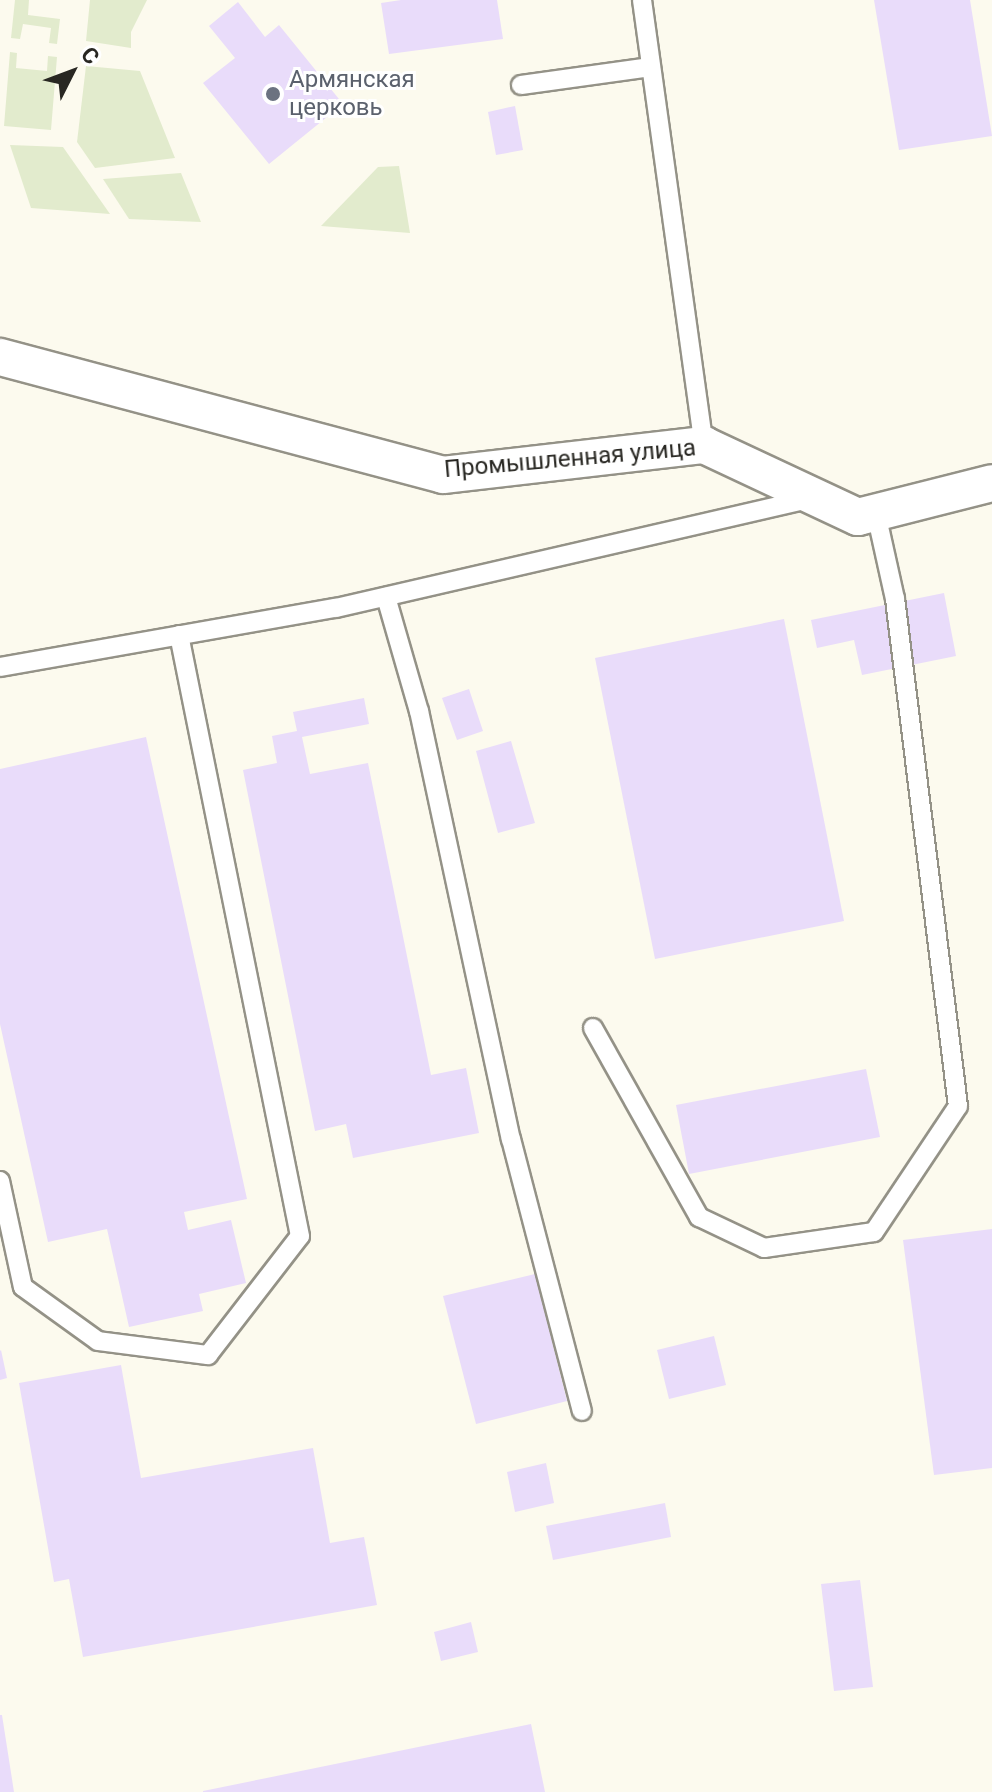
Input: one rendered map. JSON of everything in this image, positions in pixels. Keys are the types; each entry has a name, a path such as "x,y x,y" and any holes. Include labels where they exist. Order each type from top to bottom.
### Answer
{"street":[{"name":"Промышленная улица","path":"0,357 443,475 704,445 858,517 991,488"}],"lane":[{"path":"642,0 704,445"},
{"path":"521,85 651,67"},
{"path":"0,667 386,597 817,498"},
{"path":"593,1028 699,1217 764,1248 874,1232 958,1106 895,599 876,513"},
{"path":"386,597 419,711 511,1139 582,1411"},
{"path":"0,1181 23,1287 98,1341 208,1355 300,1236 179,635"}],"green space":[{"path":"15,0 29,0 28,15 60,19 57,44 49,43 51,28 23,24 20,39 11,38"},
{"path":"90,0 147,0 131,32 131,48 86,41"},
{"path":"10,52 17,53 16,68 47,71 48,56 57,57 51,130 4,126"},
{"path":"86,66 140,71 175,158 95,168 77,142"},
{"path":"10,145 63,147 110,214 31,208"},
{"path":"399,166 410,233 321,226 378,167"},
{"path":"181,173 201,222 129,219 103,179"}],"building":[{"path":"401,0 497,0 503,39 389,54 381,3"},
{"path":"874,0 970,0 992,136 899,150"},
{"name":"Армянская церковь","path":"238,2 265,37 279,25 343,104 269,164 203,83 235,58 209,26"},
{"path":"515,106 523,150 496,155 488,112"},
{"path":"944,593 956,656 862,675 854,640 817,648 811,620"},
{"path":"784,619 844,921 655,959 595,658"},
{"path":"469,689 483,731 457,740 442,698"},
{"path":"364,698 369,724 302,737 310,774 368,763 431,1075 466,1068 479,1133 353,1158 346,1124 315,1131 243,770 277,763 272,736 297,731 293,712"},
{"path":"146,737 247,1199 184,1212 188,1230 231,1220 246,1283 199,1294 203,1311 129,1327 107,1229 48,1242 0,1024 0,769"},
{"path":"511,741 535,823 498,833 476,751"},
{"path":"866,1069 880,1137 689,1174 676,1105"},
{"path":"992,1229 992,1468 934,1475 903,1240"},
{"path":"535,1274 567,1401 476,1424 443,1296"},
{"path":"714,1336 726,1385 669,1399 657,1350"},
{"path":"0,1351 7,1378 0,1380"},
{"path":"121,1365 141,1478 313,1448 330,1543 364,1537 377,1605 83,1657 69,1579 54,1582 19,1383"},
{"path":"546,1463 554,1503 515,1512 507,1472"},
{"path":"665,1503 671,1537 553,1560 546,1526"},
{"path":"860,1580 873,1687 834,1691 821,1584"},
{"path":"471,1622 478,1652 441,1661 434,1632"},
{"path":"2,1715 14,1792 0,1792"},
{"path":"531,1724 545,1792 203,1792 203,1791"}],"place":[{"name":"Армянская церковь","path":"273,94"}]}
